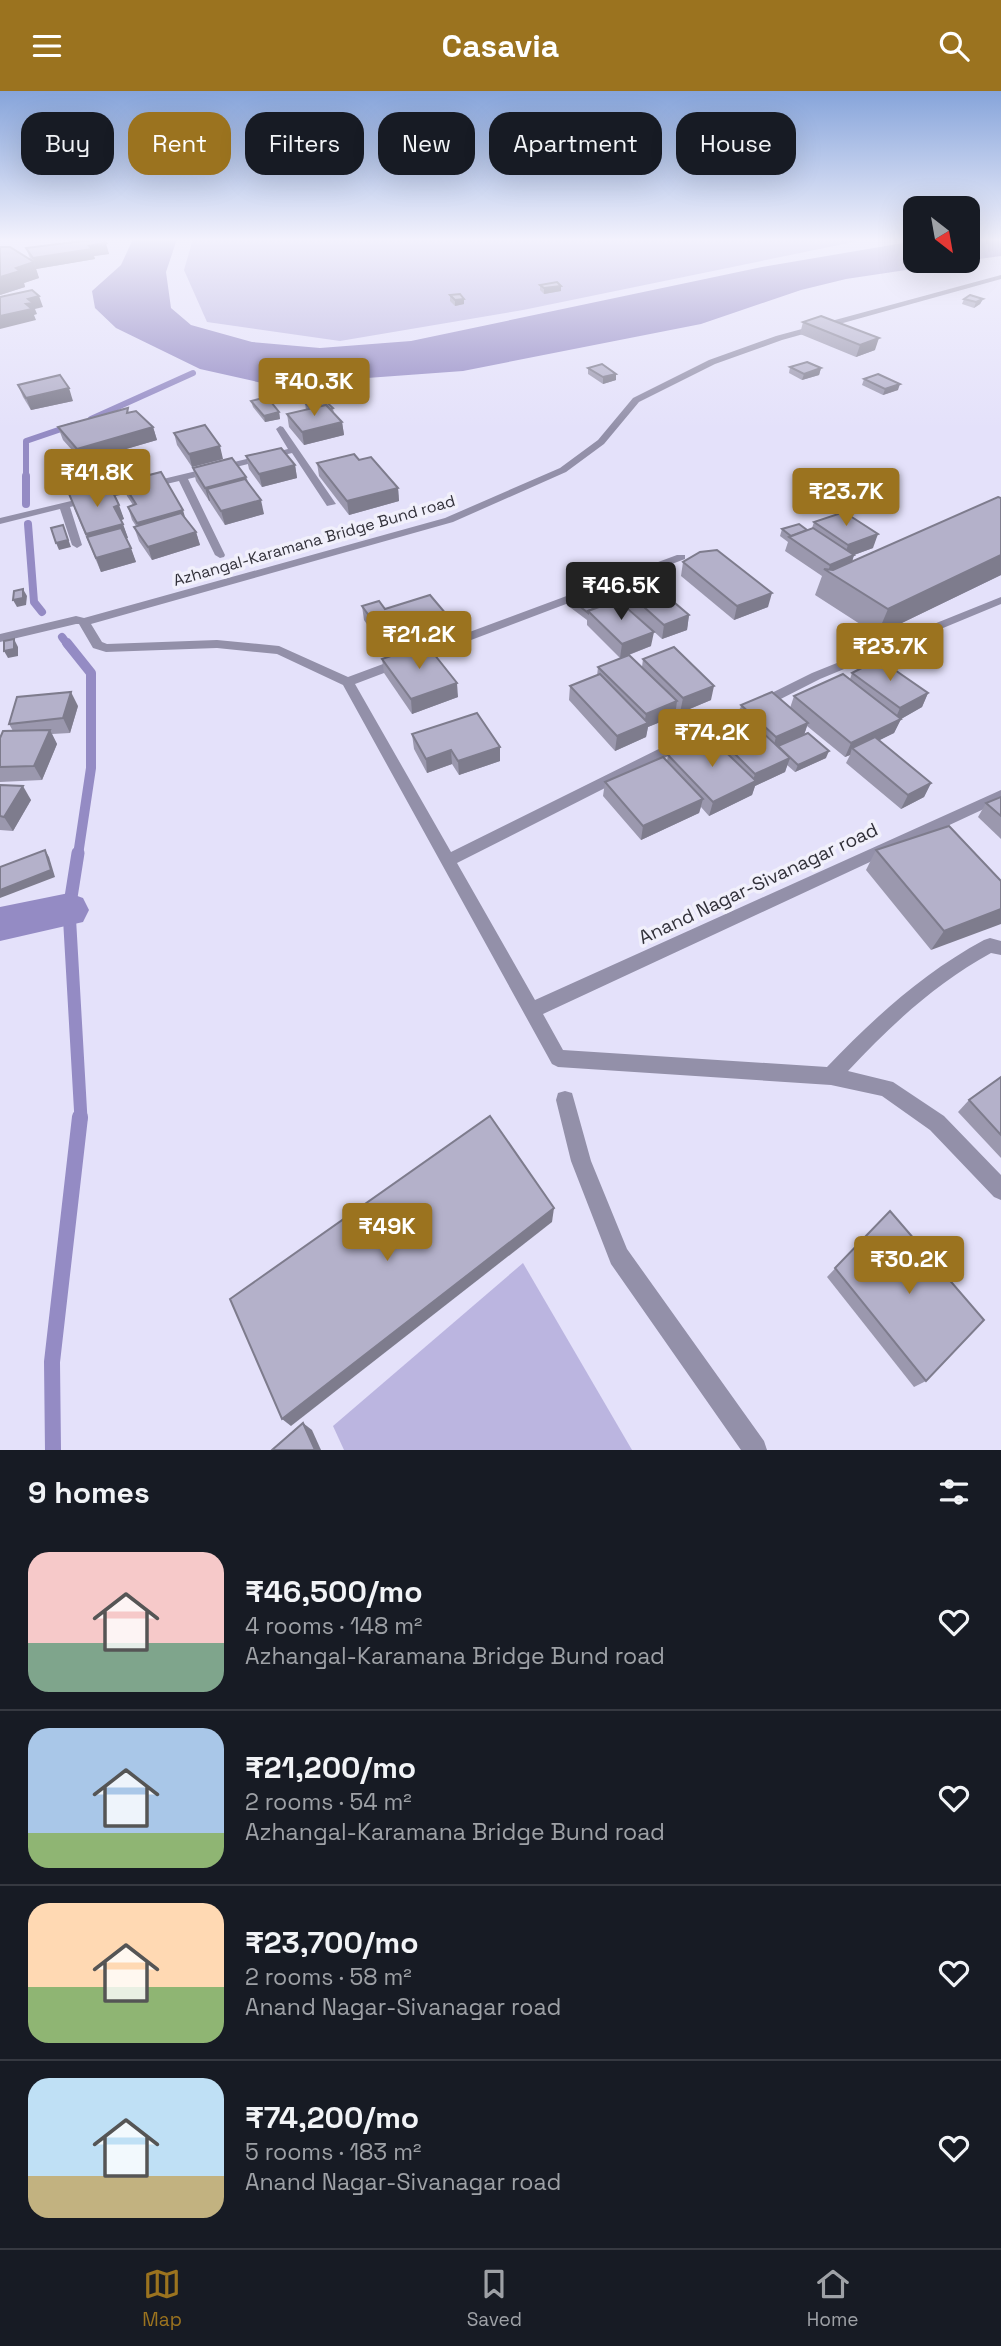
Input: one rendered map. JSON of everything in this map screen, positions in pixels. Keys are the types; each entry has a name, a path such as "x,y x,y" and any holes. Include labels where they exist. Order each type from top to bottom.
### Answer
{"street":[{"name":"Azhangal-Karamana Bridge Bund road","path":"0,638 68,620 84,622 449,520 563,470 601,442 636,400 712,362 779,338 908,302"},
{"path":"280,429 331,504"},
{"path":"0,521 294,450"},
{"path":"181,477 220,555"},
{"path":"64,505 77,545"},
{"path":"348,682 681,557"},
{"path":"446,862 816,676 1001,600"},
{"path":"84,622 97,645 106,648 217,644 279,650 348,682 446,862 558,1058 831,1076 886,1088 937,1123 1001,1190"},
{"name":"Anand Nagar-Sivanagar road","path":"532,1010 1001,795"},
{"path":"831,1076 896,1007 957,962 990,945 1001,948"},
{"path":"565,1100 581,1161 619,1256 755,1450"}],"shaded area":[{"path":"94,302 170,302 171,308 191,325 252,342 320,348 411,341 594,302 764,302 701,324 463,371 271,385 200,369 116,328 95,308"},
{"path":"198,302 560,302 340,341 207,322"},
{"path":"523,1263 632,1450 344,1450 333,1426"}],"building":[{"path":"0,302 33,303 26,304 32,309 0,316"},
{"path":"821,316 879,338 860,345 803,322"},
{"path":"807,362 821,368 804,374 790,367"},
{"path":"602,364 616,374 603,377 588,368"},
{"path":"878,374 900,384 885,389 864,379"},
{"path":"60,375 69,388 26,398 18,385"},
{"path":"267,397 279,412 264,416 251,401"},
{"path":"323,399 333,408 330,409 326,405 311,409 305,403"},
{"path":"326,405 342,422 302,432 287,414"},
{"path":"128,408 127,413 136,411 153,427 77,449 58,427"},
{"path":"205,425 220,446 189,454 174,433"},
{"path":"281,448 295,465 259,474 246,456"},
{"path":"354,454 359,460 371,457 398,488 347,501 317,463"},
{"path":"96,455 108,473 77,481 73,475 60,478 53,466"},
{"path":"232,458 246,477 205,488 193,468"},
{"path":"161,472 183,510 137,523 128,507 136,504 122,482"},
{"path":"245,479 261,500 221,511 207,489"},
{"path":"109,484 119,505 114,507 123,524 86,534 69,494"},
{"path":"998,497 1001,498 1001,555 888,609 824,569 833,570"},
{"path":"844,512 878,534 848,545 814,522"},
{"path":"181,513 196,532 148,547 134,527"},
{"path":"799,524 807,530 791,536 782,529"},
{"path":"63,525 68,540 56,543 51,528"},
{"path":"121,528 131,548 96,558 87,537"},
{"path":"813,528 854,555 830,565 789,537"},
{"path":"717,550 772,593 737,606 683,562 700,552"},
{"path":"649,581 689,615 664,625 624,589"},
{"path":"602,588 618,600 588,613 572,600"},
{"path":"23,589 23,598 13,600 14,591"},
{"path":"430,595 452,621 388,642 362,606 379,601 385,609"},
{"path":"618,600 654,632 622,644 588,611"},
{"path":"14,639 14,649 4,651 4,641"},
{"path":"426,644 457,683 411,699 382,659"},
{"path":"674,647 714,686 683,698 643,659"},
{"path":"629,655 677,701 646,714 598,667"},
{"path":"879,659 928,693 900,708 852,673"},
{"path":"600,674 648,723 617,736 570,686"},
{"path":"843,674 901,719 851,743 794,696"},
{"path":"71,692 63,718 9,724 17,697"},
{"path":"772,692 808,723 776,737 741,705"},
{"path":"477,713 500,747 458,761 451,750 426,759 412,734"},
{"path":"748,719 790,758 755,774 714,733"},
{"path":"50,730 34,766 0,767 0,738 3,731"},
{"path":"808,733 829,751 798,765 778,746"},
{"path":"710,737 756,781 713,802 668,755"},
{"path":"875,737 931,783 908,795 852,748"},
{"path":"663,757 703,799 643,826 605,782"},
{"path":"0,785 23,786 4,817 0,816"},
{"path":"1001,797 1001,816 986,803"},
{"path":"949,826 1001,881 1001,909 944,931 876,850"},
{"path":"45,850 51,870 0,890 0,867"},
{"path":"1001,1077 1001,1135 969,1100"},
{"path":"490,1116 554,1208 282,1419 230,1299"},
{"path":"890,1211 984,1320 926,1381 835,1268"},
{"path":"303,1423 315,1450 272,1450"}],"waterway":[{"path":"91,419 193,373"},
{"path":"26,504 26,441 73,425"},
{"path":"28,524 34,602 42,612"},
{"path":"62,637 68,645"},
{"path":"67,643 91,673 91,768 78,855"},
{"path":"78,853 69,910 81,1119"},
{"path":"0,924 69,910"},
{"path":"53,1450 52,1362 80,1117"}]}
